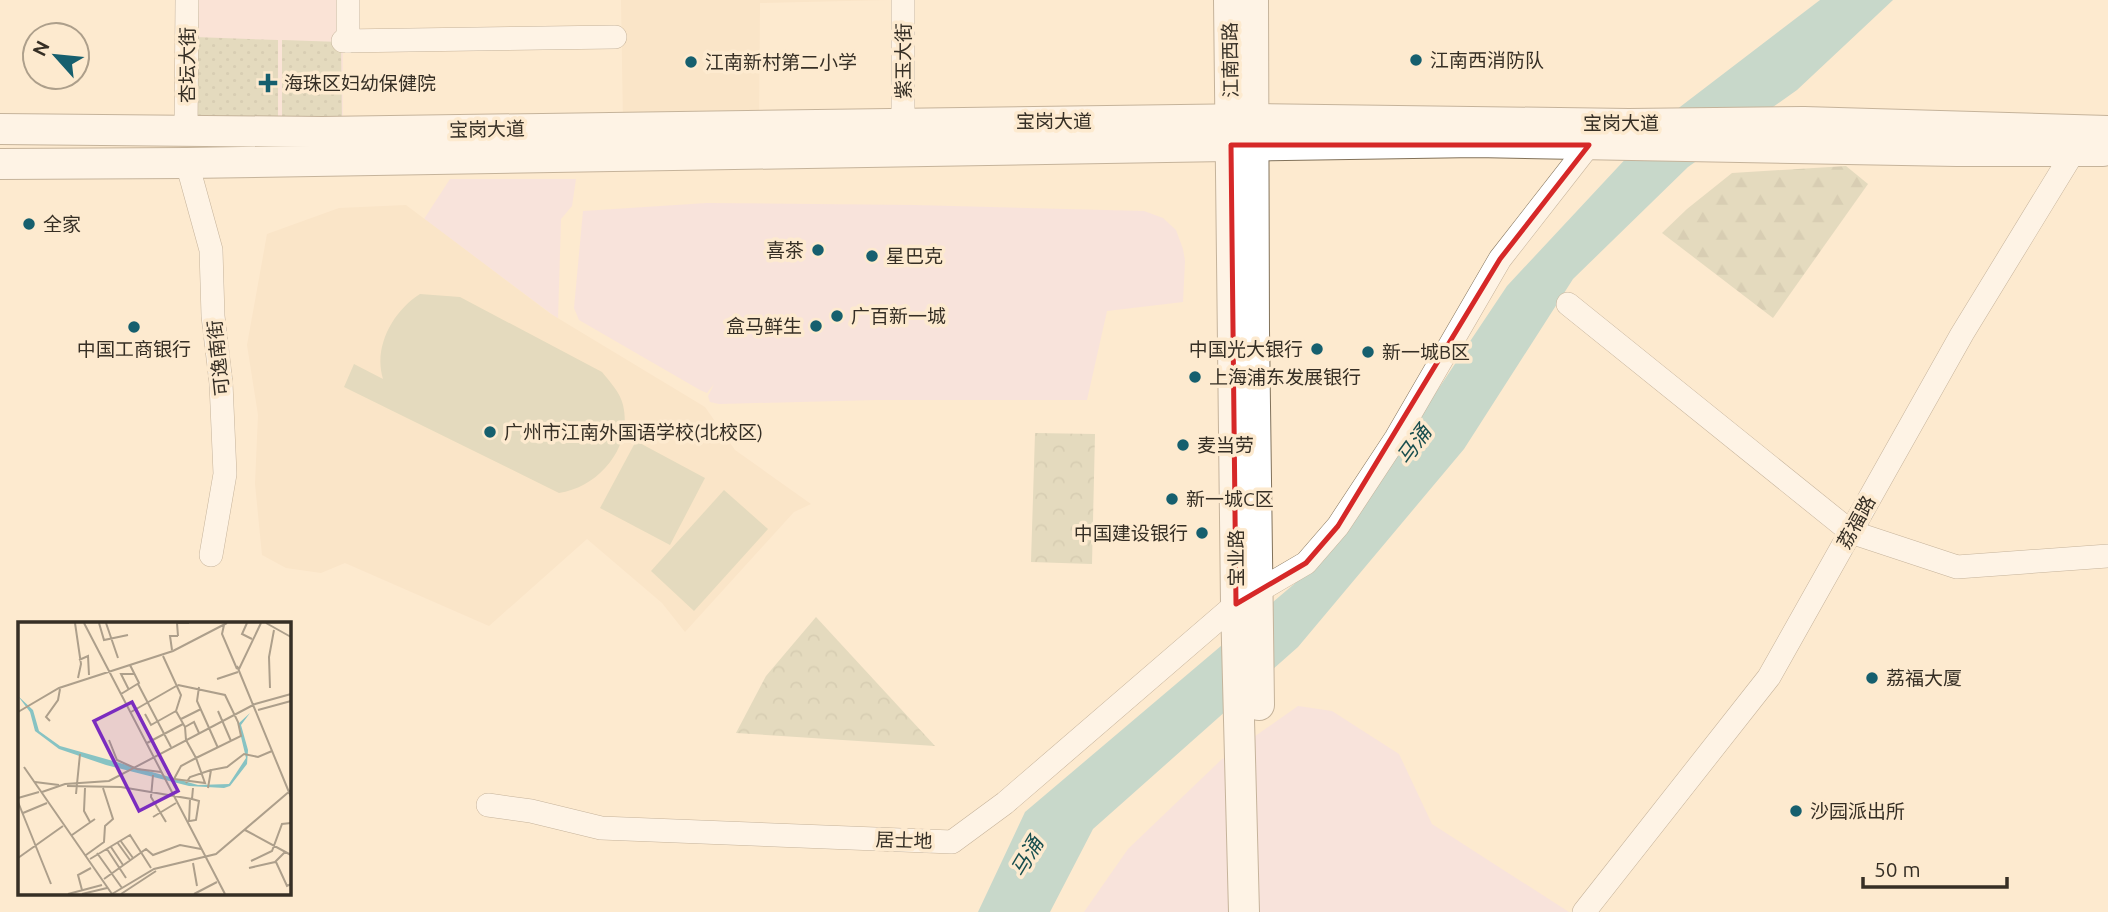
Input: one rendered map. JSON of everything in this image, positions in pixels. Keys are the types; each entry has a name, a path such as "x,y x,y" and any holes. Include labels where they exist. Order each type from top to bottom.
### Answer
{"main road":[{"name":"江南西路","path":"1229,0 1242,132"},
{"path":"1242,132 1253,0"},
{"name":"宝岗大道","path":"0,129 323,132 903,123 1242,132 1474,132 1804,122 2106,133"},
{"path":"186,129 187,163"},
{"name":"宝岗大道","path":"0,164 187,163 1242,132"},
{"name":"宝业路","path":"1242,132 1250,599 1244,912"},
{"name":"宝岗大道","path":"1474,132 1589,145 2074,151 2106,133"},
{"name":"宝业路","path":"1249,714 1263,912"}],"street":[{"name":"杏坛大街","path":"186,129 187,0"},
{"path":"348,0 346,41 615,37"},
{"name":"紫玉大街","path":"903,0 903,123"},
{"name":"居士地","path":"488,805 531,811 601,828 952,842 1005,803 1250,599 1306,563 1338,526 1396,438 1500,258 1589,145"},
{"name":"荔福路","path":"1584,912 1769,677 1962,334 2074,151"},
{"name":"可逸南街","path":"187,163 211,250 213,316 221,383 225,474 211,555"},
{"path":"1567,304 1851,531 1957,567 2108,556"}],"highlighted area":[{"path":"1231,145 1589,145 1500,259 1338,526 1306,563 1236,604 1235,471"}],"shaded area":[{"name":"海珠区妇幼保健院","path":"193,0 343,0 343,126 193,124"},
{"name":"江南新村第二小学","path":"621,0 888,0 760,3 759,122 623,124"},
{"path":"450,179 576,179 572,206 561,219 558,319 424,219"},
{"name":"广百新一城","path":"707,203 1144,211 1163,218 1176,230 1185,261 1183,302 1107,311 1087,400 875,400 719,404 710,402 708,396 714,384 707,393 700,390 579,320 574,308 583,211"},
{"name":"广州市江南外国语学校(北校区)","path":"406,205 551,314 705,407 735,450 811,504 794,512 685,632 662,603 587,539 489,626 345,563 321,573 286,568 262,555 255,484 258,415 247,345 267,234 339,208"},
{"path":"1298,706 1332,711 1399,754 1432,824 1569,912 1084,912 1128,849 1221,760"}],"green space":[{"path":"195,37 278,40 278,123 195,122"},
{"path":"282,40 341,42 342,124 282,124"},
{"path":"1846,166 1868,184 1773,318 1662,233 1732,173"},
{"path":"420,294 460,297 602,372 620,396 625,421 618,450 599,474 587,483 559,493 344,387 354,364 383,379 381,355 388,331 401,310"},
{"path":"1035,433 1095,434 1092,564 1031,562"},
{"path":"636,441 705,478 670,545 600,508"},
{"path":"724,490 768,529 694,611 651,571"},
{"path":"816,617 935,746 736,733 766,676"}],"water":[{"name":"马涌","path":"1820,0 1893,0 1797,90 1688,167 1573,279 1464,449 1298,647 1093,829 1050,912 978,912 1025,812 1326,557 1507,286 1659,123"}],"place":[{"name":"江南西消防队","path":"1416,60"},
{"name":"江南新村第二小学","path":"691,62"},
{"name":"海珠区妇幼保健院","path":"268,83"},
{"name":"全家","path":"29,224"},
{"name":"喜茶","path":"818,250"},
{"name":"星巴克","path":"872,256"},
{"name":"广百新一城","path":"837,316"},
{"name":"盒马鲜生","path":"816,326"},
{"name":"中国工商银行","path":"134,327"},
{"name":"中国光大银行","path":"1317,349"},
{"name":"新一城B区","path":"1368,352"},
{"name":"上海浦东发展银行","path":"1195,377"},
{"name":"广州市江南外国语学校(北校区)","path":"490,432"},
{"name":"麦当劳","path":"1183,445"},
{"name":"新一城C区","path":"1172,499"},
{"name":"中国建设银行","path":"1202,533"},
{"name":"荔福大厦","path":"1872,678"},
{"name":"沙园派出所","path":"1796,811"}]}
